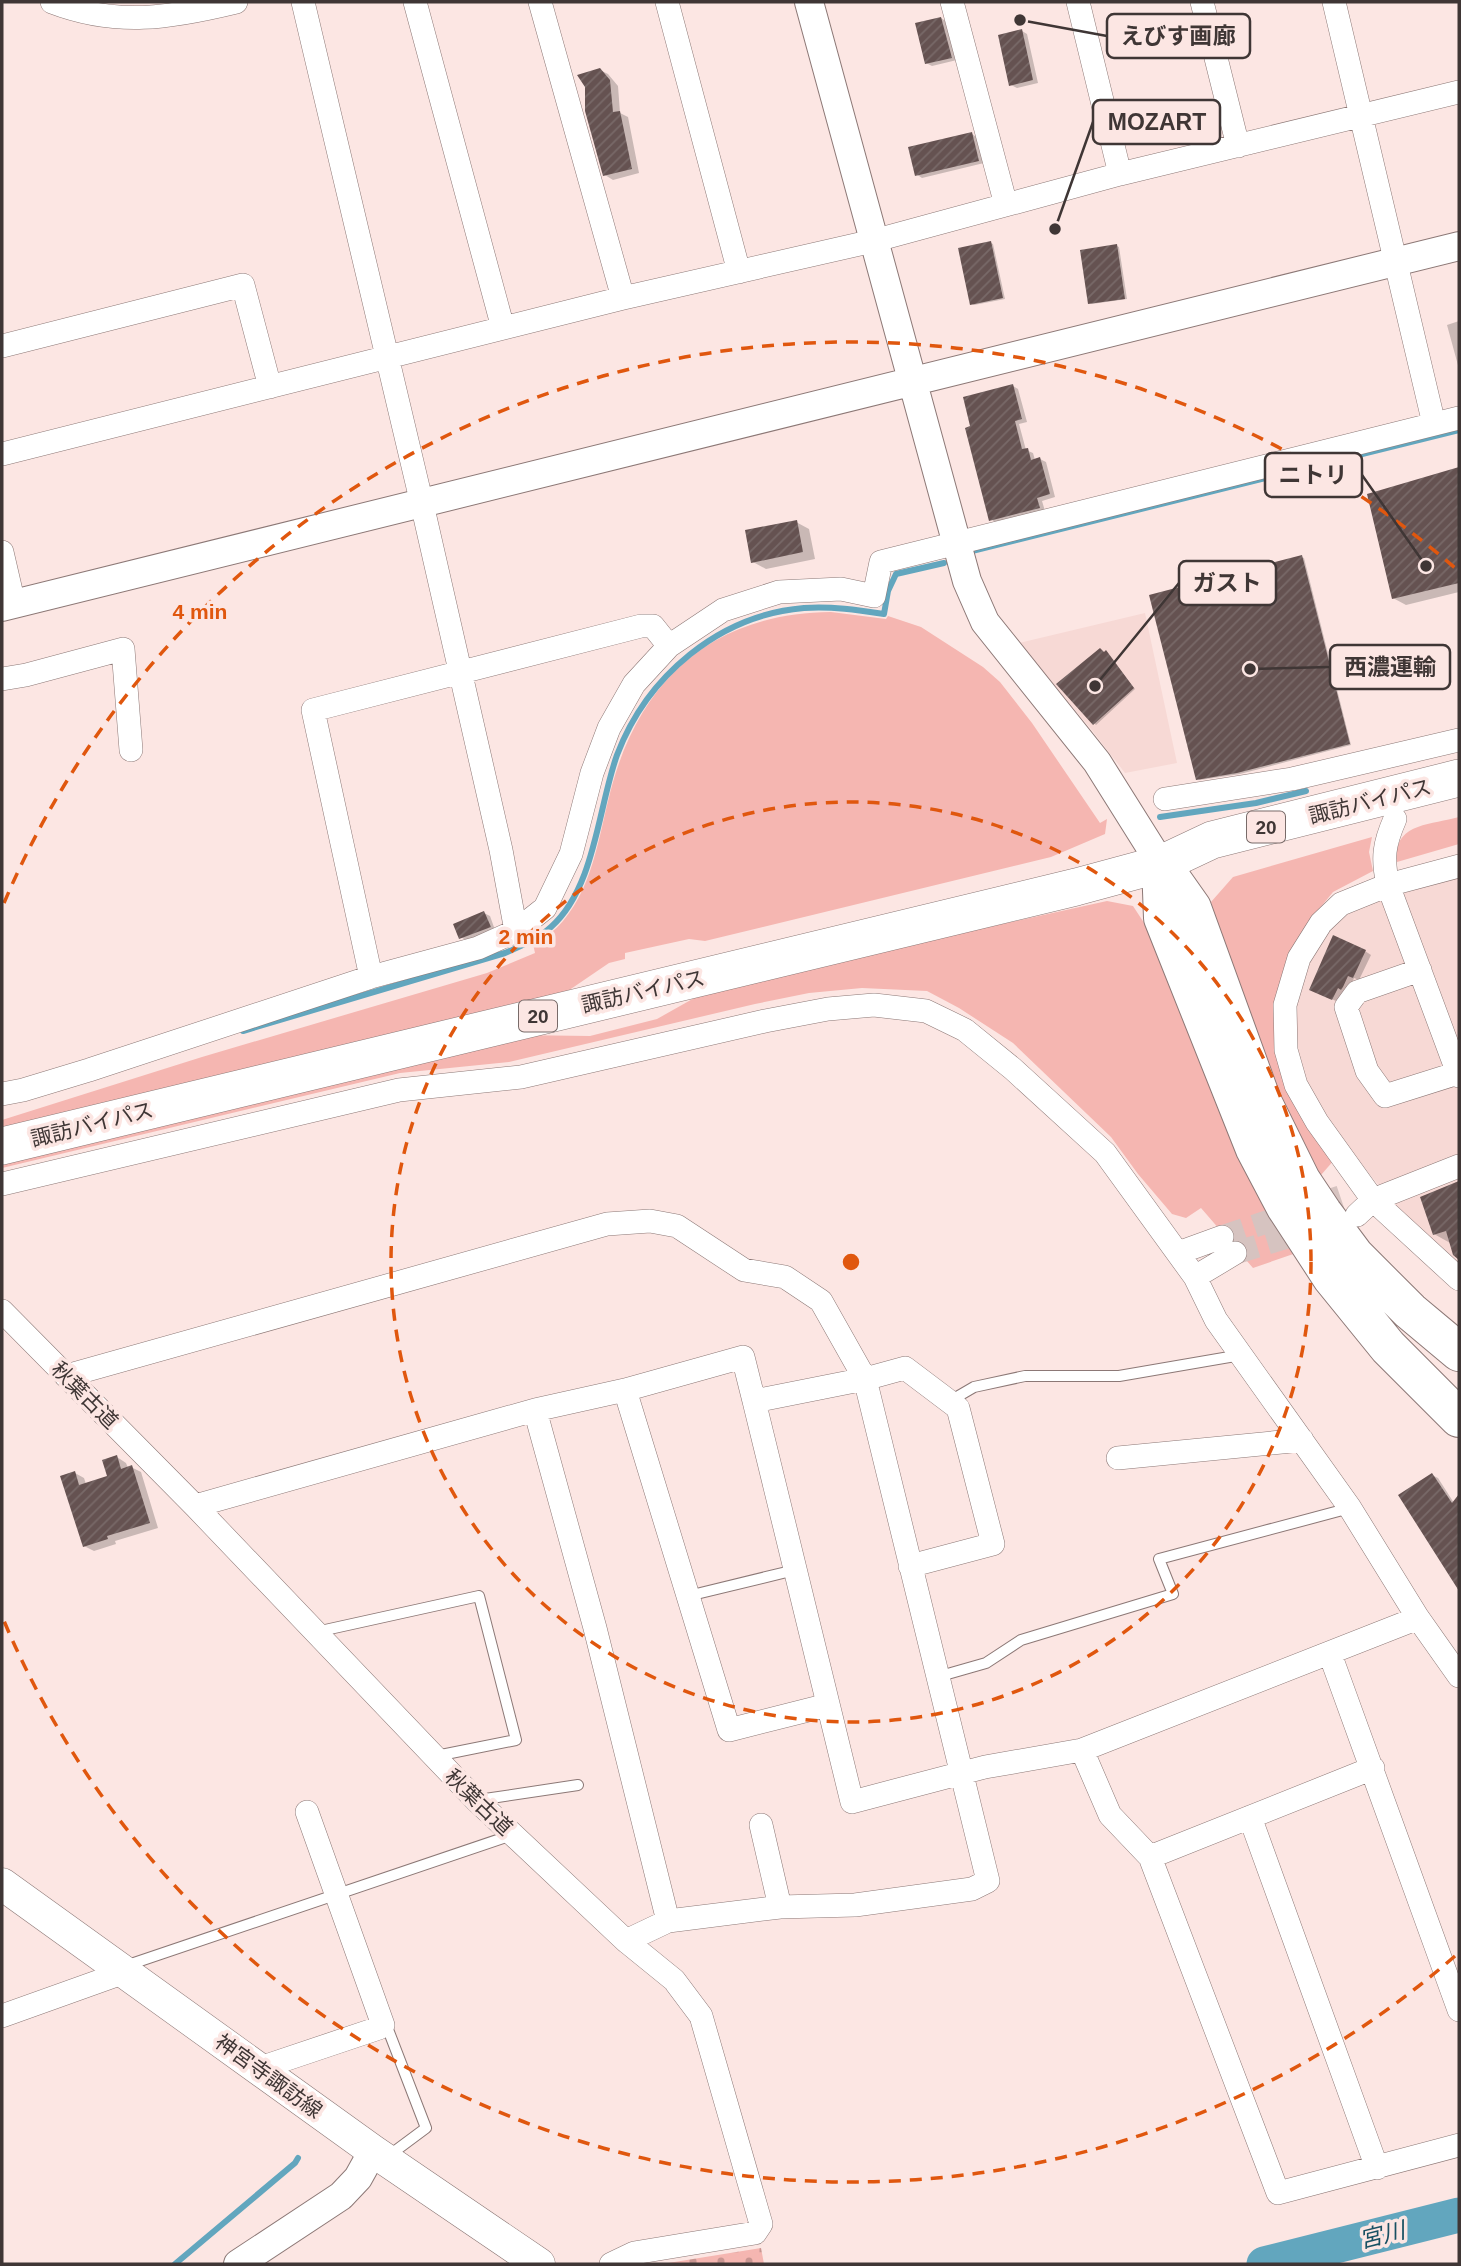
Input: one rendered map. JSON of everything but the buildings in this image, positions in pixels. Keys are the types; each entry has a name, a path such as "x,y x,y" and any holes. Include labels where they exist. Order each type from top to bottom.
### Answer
{"highway":[{"name":"諏訪バイパス","path":"2,1146 1076,887 1161,864 1212,841 1459,778"},
{"name":"諏訪バイパス","path":"1161,864 1227,863 1459,803"},
{"path":"1161,864 1192,908 1262,1101 1301,1180 1355,1256 1410,1311 1459,1352"},
{"path":"1161,864 1163,918 1255,1149 1285,1206 1332,1278 1388,1348 1459,1418"}],"main road":[{"name":"神宮寺諏訪線","path":"2,1884 379,2155 539,2264"}],"street":[{"path":"51,2 107,16 156,19 185,14 220,3"},
{"path":"303,2 461,672 501,850 516,931"},
{"path":"415,2 503,328"},
{"path":"540,2 623,298"},
{"path":"667,2 739,272"},
{"path":"809,2 967,580 985,622 1097,762 1161,864"},
{"path":"952,2 1006,205"},
{"path":"1077,2 1120,174"},
{"path":"1202,2 1238,146"},
{"path":"1334,2 1434,424"},
{"path":"2,453 623,298 873,241 1120,174 1459,92"},
{"path":"2,552 8,606 1459,246"},
{"path":"2,345 243,285 270,387"},
{"path":"2,1094 89,1070 371,977 478,948 516,931 545,908 571,854 592,773 608,728 634,684 669,646 723,610 779,592 841,589 874,596 881,562 1459,418"},
{"path":"371,977 313,710 641,626 653,626 669,646"},
{"path":"2,679 123,649 131,750"},
{"path":"1165,799 1292,779 1458,741"},
{"path":"1395,819 1385,842 1384,866 1388,885 1420,970 1459,1074 1385,1096 1367,1071 1346,1007 1357,992 1420,970"},
{"path":"1459,866 1388,885 1342,904 1321,923 1299,958 1285,1006 1286,1050 1296,1085 1359,1199 1459,1279"},
{"path":"2,1184 399,1090 521,1077 828,1009 874,1005 926,1011 965,1030 1013,1069 1105,1153 1195,1277 1216,1320 1350,1508 1418,1619 1459,1676"},
{"path":"1359,1199 1459,1166"},
{"path":"65,1376 607,1224 650,1221 677,1226 744,1270 785,1277 821,1301 865,1379 988,1881 972,1889 868,1903 780,1907 668,1920 626,1941"},
{"path":"1178,1253 1229,1245 1195,1277"},
{"name":"秋葉古道","path":"2,1311 195,1506 475,1800 626,1941 674,1980 701,2016 761,2224 755,2233 634,2253 611,2264"},
{"path":"195,1506 536,1410 625,1390 743,1357 852,1802 985,1767 1082,1750 1418,1619"},
{"path":"754,1401 865,1379 905,1368 958,1408 993,1544 910,1566"},
{"path":"625,1390 729,1730 828,1705"},
{"path":"536,1410 595,1628 668,1920"},
{"path":"1118,1458 1302,1440"},
{"path":"1330,1654 1453,1972 1459,2010"},
{"path":"1082,1750 1110,1815 1150,1857 1278,2193 1459,2145"},
{"path":"1150,1857 1373,1768"},
{"path":"260,2068 383,2025 307,1812"},
{"path":"1250,1816 1377,2168"},
{"path":"761,1825 780,1907"},
{"path":"2,2016 125,1972"},
{"path":"238,2264 341,2196 379,2155"}],"lane":[{"path":"949,1401 974,1387 1026,1376 1119,1376 1241,1355"},
{"path":"937,1677 986,1662 1021,1640 1173,1594 1159,1559 1350,1508"},
{"path":"688,1596 795,1570"},
{"path":"314,1632 479,1596 516,1740 433,1757"},
{"path":"475,1800 578,1785"},
{"path":"125,1972 131,1964 512,1835"},
{"path":"379,2155 426,2128 389,2032 383,2025"}],"shaded area":[{"path":"1145,613 1177,763 1125,773 1019,643"},
{"path":"1459,876 1459,1269 1398,1209 1324,1118 1306,1085 1295,1054 1293,1026 1298,990 1305,968 1336,918 1378,901"}],"green space":[{"path":"831,612 886,619 888,616 921,627 983,667 1000,682 1032,723 1100,823 1107,819 1105,834 1051,857 705,941 689,939 625,953 625,959 609,963 562,995 2,1130 2,1120 202,1057 487,973 535,953 533,944 560,925 582,890 595,854 613,782 627,744 644,710 666,681 691,657 721,638 754,624 790,615"},
{"path":"1459,817 1459,844 1397,862 1397,849 1407,833 1426,824"},
{"path":"1372,837 1369,852 1373,871 1333,892 1316,913 1277,1011 1335,1159 1321,1175 1315,1173 1286,1128 1221,944 1211,902 1233,877"},
{"path":"1107,901 1133,906 1154,938 1305,1250 1253,1268 1201,1208 1186,1218 1172,1214 1111,1137 1013,1043 927,991 862,988 809,993 509,1062 400,1073 2,1168 2,1160 516,1035 590,1036 657,1019 712,988"},
{"path":"761,2248 764,2264 662,2264"}],"waterway":[{"path":"972,551 1459,430"},
{"path":"243,1031 505,953 541,935 566,911 577,891 593,846 617,755 630,726 647,700 690,654 743,623 773,613 824,608 884,614 888,591 896,574 944,563"},
{"path":"1160,817 1256,803 1306,791"},
{"path":"175,2264 298,2158"},
{"name":"宮川","path":"1264,2264 1459,2215"}],"tunnel":[{"path":"1222,1237 1343,1196"},
{"path":"1235,1253 1310,1230"}],"place":[{"name":"えびす画廊","path":"1020,20"},
{"name":"MOZART","path":"1055,229"},
{"name":"ニトリ","path":"1426,566"},
{"name":"西濃運輸","path":"1250,669"},
{"name":"ガスト","path":"1095,686"}]}
